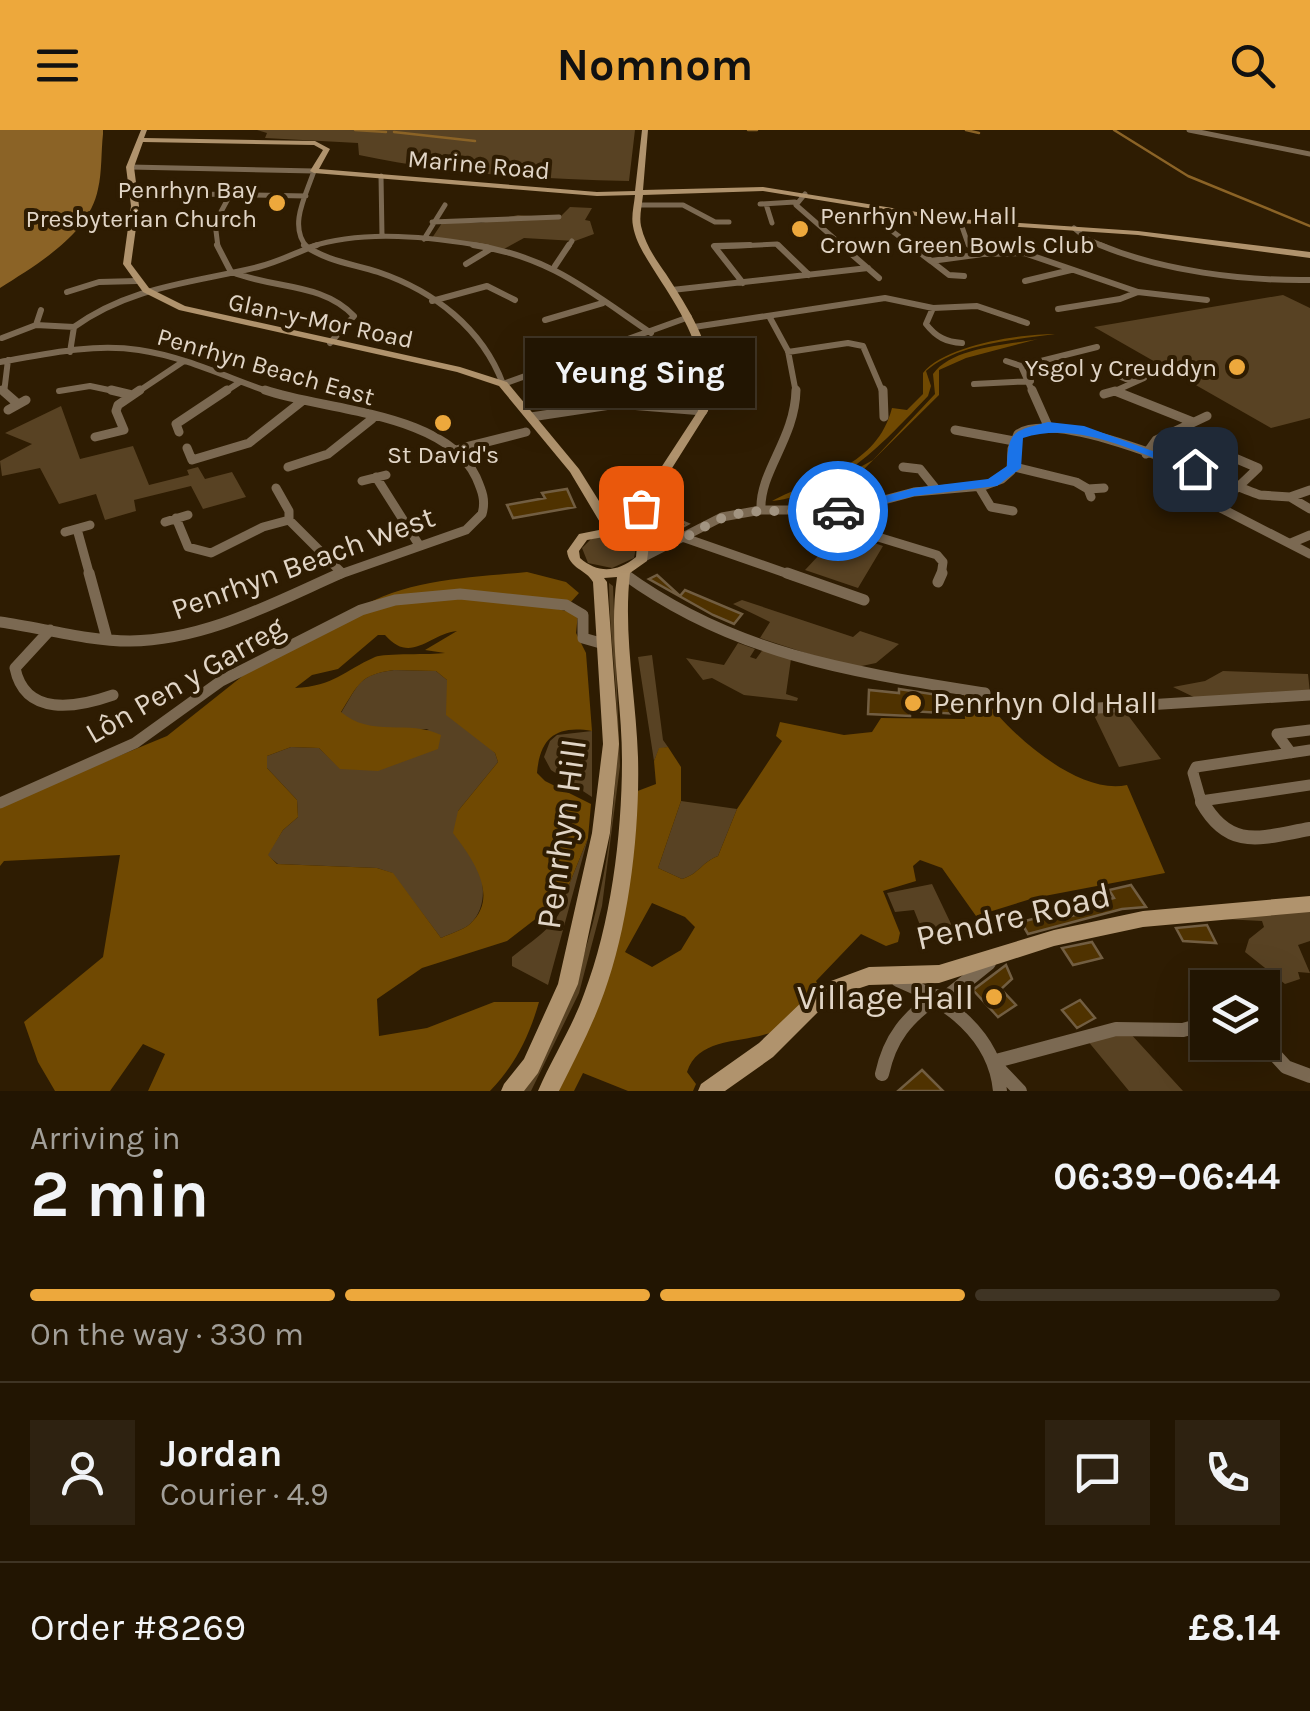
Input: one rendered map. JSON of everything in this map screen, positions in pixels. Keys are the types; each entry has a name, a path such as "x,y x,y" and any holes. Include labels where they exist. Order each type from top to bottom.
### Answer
{"main road":[{"path":"613,531 635,516"}],"street":[{"path":"642,558 643,545 631,526 702,411 709,379 691,322 636,224 645,130"},
{"path":"1190,130 1310,154"},
{"path":"142,285 127,264 135,193 130,168 142,135 316,143 327,149 306,196 299,233 308,248 384,274 476,332 497,364 503,384 575,471 613,531"},
{"path":"130,168 314,171"},
{"name":"Marine Road","path":"314,171 640,195"},
{"path":"381,176 382,236"},
{"path":"640,195 747,188 960,221 1176,237 1310,255"},
{"path":"135,193 306,196"},
{"path":"230,194 218,210 215,248 232,272 324,296 350,310 354,316 330,342"},
{"path":"772,223 763,204 795,202 805,194"},
{"path":"640,195 689,206 714,222"},
{"path":"795,202 879,278"},
{"path":"424,239 446,205"},
{"path":"432,222 485,221 518,213 558,217"},
{"path":"960,221 968,244 983,254"},
{"path":"698,222 728,222"},
{"path":"888,228 946,277 964,276"},
{"path":"1074,228 1084,240 1167,264 1272,280 1310,280"},
{"path":"68,292 100,282 142,285 232,272 261,266 308,248 382,236 490,249 554,266 651,333"},
{"path":"554,266 572,240"},
{"path":"743,282 713,248 721,244 778,244 809,275"},
{"path":"466,264 490,249"},
{"path":"931,261 1017,252 1138,292 1207,300"},
{"path":"672,290 868,268"},
{"path":"1025,281 1072,270"},
{"path":"2,338 36,325 74,327 104,304 142,285"},
{"name":"Glan-y-Mor Road","path":"142,285 203,314 460,370 503,384"},
{"path":"432,301 487,286 514,297"},
{"path":"1058,309 1120,299 1138,292"},
{"path":"503,384 691,322 769,316 885,298 933,308 978,306 1009,323 1027,323"},
{"path":"544,320 603,303"},
{"path":"933,308 926,324 944,345 962,342"},
{"path":"36,325 41,310"},
{"path":"761,510 760,491 790,436 796,416 798,381 769,316"},
{"path":"70,352 74,327"},
{"path":"788,352 848,343 863,346 883,385 884,417"},
{"path":"1074,344 1083,350"},
{"path":"1006,361 1022,366 1097,346"},
{"name":"Penrhyn Beach East","path":"4,361 128,348 184,361 301,402 418,430 460,448"},
{"path":"608,348 638,368"},
{"path":"4,361 2,391 22,402 8,410"},
{"path":"94,437 128,429 116,408 184,361"},
{"path":"1022,366 1048,426"},
{"path":"1119,376 1133,382"},
{"path":"1104,394 1144,378"},
{"path":"975,380 1032,382"},
{"path":"177,425 240,382"},
{"path":"59,391 98,386 132,394"},
{"path":"1114,391 1194,422"},
{"path":"186,448 194,463 248,443 301,402"},
{"path":"531,416 598,402 702,411"},
{"path":"1146,454 1156,440 1207,416"},
{"path":"294,478 287,464 328,454 372,419"},
{"path":"624,573 642,558 722,517 761,510 846,510 936,489 979,488 1002,479 1014,468 1014,441 1024,431 1048,426 1080,429 1273,498 1310,490"},
{"path":"460,448 540,428"},
{"path":"956,429 1014,441"},
{"name":"Penrhyn Beach West","path":"0,622 142,642 196,633 341,572 475,525 485,502 474,469 460,448"},
{"path":"1237,458 1258,468 1237,488"},
{"path":"903,468 919,462 936,489"},
{"path":"1014,468 1090,493 1104,488"},
{"path":"362,482 381,476 419,545"},
{"path":"979,488 988,509 1013,511"},
{"path":"282,491 289,520 341,572"},
{"path":"1290,497 1310,509"},
{"path":"1206,500 1310,554"},
{"path":"846,510 880,539 924,547 936,555 944,564 938,582"},
{"path":"590,534 597,511"},
{"path":"165,522 182,517 188,547 207,555 228,548 264,523 289,520"},
{"path":"65,532 90,526"},
{"path":"77,529 107,639"},
{"path":"864,600 683,539 658,545 613,531 590,534 572,551 579,565 594,572 624,573 651,598 682,615 845,672 985,693"},
{"path":"1292,542 1310,535"},
{"name":"Penrhyn Hill","path":"511,1091 553,1024 587,910 611,744 600,582 594,572"},
{"name":"Penrhyn Hill","path":"548,1091 600,978 628,801 629,706 618,620 624,573"},
{"path":"619,591 638,586"},
{"name":"Lôn Pen y Garreg","path":"0,803 135,743 222,681 361,610 396,600 460,594 566,605 583,615 581,633 586,641 604,644"},
{"path":"15,668 50,630"},
{"path":"0,667 15,668"},
{"path":"15,668 20,685 32,697 51,706 74,711 113,695"},
{"path":"1098,708 1310,696"},
{"path":"1291,753 1278,734 1310,730"},
{"path":"1310,750 1196,767 1193,774 1210,823 1236,838 1310,830"},
{"path":"1201,802 1310,785"},
{"name":"Pendre Road","path":"708,1091 766,1050 838,987 883,975 939,974 1054,938 1143,919 1310,904"},
{"path":"882,1074 893,1034 994,959"},
{"path":"883,975 940,998 1020,1091"},
{"path":"998,1065 1116,1029 1190,1028"},
{"path":"1280,1060 1286,1067 1310,1076"},
{"path":"998,1065 1000,1091"}],"shaded area":[{"path":"0,130 103,130 103,134 98,189 84,221 59,247 0,288"},
{"path":"257,130 635,130 629,181 527,177 426,167 359,155 358,143 265,138 267,133"},
{"path":"570,207 592,208 585,220 590,221 594,234 575,241 524,238 502,250 432,238 442,223 481,223 518,215 559,218"},
{"name":"Ysgol y Creuddyn","path":"1283,295 1310,308 1310,418 1271,428 1094,327"},
{"path":"1055,334 987,344 939,362 926,371 931,386 928,396 859,463 818,488 772,501 860,456 885,428 892,408 907,410 923,394 923,373 934,363 965,348 984,343"},
{"path":"1038,339 966,358 939,370 939,395 856,477 815,492 873,460 935,394 933,374 942,365 966,353"},
{"path":"61,406 80,459 133,446 149,485 189,475 187,470 198,467 205,479 232,472 246,497 203,509 191,486 134,500 136,511 105,520 96,494 59,504 40,468 2,476 0,461 32,444 5,433"},
{"path":"794,516 835,516 865,540 883,546 858,588 805,570 820,554 813,521 795,521"},
{"path":"607,535 625,538 636,547 634,558 612,568 588,563 582,548 591,539"},
{"path":"527,572 566,582 579,593 570,603 433,592 356,610 417,586"},
{"path":"609,583 613,586 620,766 602,906 579,993 531,1091 523,1091 566,1006 595,916 605,869 616,775 617,727"},
{"path":"422,597 521,600 578,614 576,633 586,653 592,731 569,730 552,736 542,750 537,773 591,804 588,838 564,897 507,941 422,968 377,999 379,1036 427,1028 494,1002 539,1002 514,1061 490,1091 148,1091 165,1054 143,1044 110,1091 55,1091 38,1062 24,1022 103,957 120,855 4,861 0,866 0,805 167,736 245,674 363,613","holes":["457,631 425,650 445,653 375,657 329,681 295,688 312,675 338,669 378,635 412,648","394,670 436,671 447,680 446,715 495,753 498,762 458,811 453,833 480,877 483,901 470,924 441,938 393,873 377,868 277,864 268,855 283,830 298,817 297,800 267,768 267,756 291,747 319,748 340,769 378,771 438,749 441,735 429,730 365,724 341,712 361,682"]},
{"path":"742,600 853,637 860,631 899,644 876,663 852,668 760,638 770,622 733,604"},
{"path":"738,643 755,649 750,657 756,659 764,648 791,659 786,694 798,698 797,701 744,695 712,678 703,680 686,658 724,665"},
{"path":"652,655 663,740 668,747 659,749 654,761 638,657"},
{"path":"394,670 436,671 447,680 448,704 495,753 498,762 458,811 480,868 483,884 479,912 470,924 441,938 392,873 377,868 278,864 267,855 283,830 298,817 297,800 267,768 267,756 291,747 319,748 341,769 429,729 371,727 341,713 361,682"},
{"path":"1223,671 1308,674 1310,693 1200,700 1173,687 1205,681"},
{"path":"964,693 982,695 1009,727 1046,758 1088,781 1127,785 1165,873 1034,898 976,916 942,868 920,860 913,866 916,881 883,891 900,933 898,942 886,946 861,934 816,981 820,989 785,1025 773,1032 716,1045 694,1059 687,1072 696,1084 693,1091 628,1091 583,1073 574,1091 555,1091 603,994 635,792 656,784 654,761 659,748 668,747 681,767 681,801 658,868 682,879 718,856 737,809 782,741 776,736 780,722 844,735 872,732 881,718 965,719","holes":["652,903 685,917 695,927 681,950 652,967 625,952"]},
{"path":"1124,710 1161,759 1119,767 1092,711"},
{"path":"592,731 592,797 551,770 544,757 557,735"},
{"path":"681,801 737,809 718,856 682,879 658,868"},
{"path":"588,838 548,985 512,966 512,957 545,931 558,915"},
{"path":"932,884 953,928 922,930 914,910 895,912 887,893"},
{"path":"1310,909 1310,941 1298,945 1310,973 1298,972 1300,979 1285,984 1280,980 1280,970 1268,970 1245,952 1249,939 1264,927 1262,921 1223,919"},
{"path":"1129,1032 1183,1091 1129,1091 1087,1040"}],"building":[{"path":"567,489 575,507 513,518 507,505 545,498 542,493"},
{"path":"665,514 688,524 659,540 648,537"},
{"path":"657,575 680,596 685,590 742,614 734,624 713,615 649,579"},
{"name":"Penrhyn Old Hall","path":"899,689 958,698 959,714 868,714 869,690 899,693"},
{"path":"1131,885 1146,907 1122,909 1028,934 1021,922 1060,912 1064,918 1086,912 1082,907 1114,898 1109,890"},
{"path":"1207,925 1216,943 1183,941 1176,928"},
{"path":"1092,942 1102,958 1073,965 1062,948"},
{"name":"Village Hall","path":"1006,965 1012,979 1001,989 1016,1005 998,1017 973,990"},
{"path":"1080,1000 1095,1018 1077,1028 1062,1010"},
{"path":"922,1070 943,1091 898,1091"}],"waterway":[{"path":"355,130 386,132"},
{"path":"748,130 757,130"},
{"path":"966,130 979,133"},
{"path":"1114,130 1188,176 1310,226"},
{"path":"394,132 475,141"}],"way so far":[{"path":"641,508 631,532 642,542 658,545 680,540 735,514 761,510 838,511"}],"place":[{"name":"Penrhyn Bay Presbyterian Church","path":"277,203"},
{"name":"Penrhyn New Hall Crown Green Bowls Club","path":"800,229"},
{"name":"Ysgol y Creuddyn","path":"1237,367"},
{"name":"St David's","path":"443,423"},
{"name":"Yeung Sing","path":"641,508"},
{"name":"Penrhyn Old Hall","path":"913,703"},
{"name":"Village Hall","path":"994,997"}],"route":[{"path":"838,511 914,492 979,488 1002,479 1014,468 1014,441 1019,435 1048,426 1080,429 1195,469"}]}
